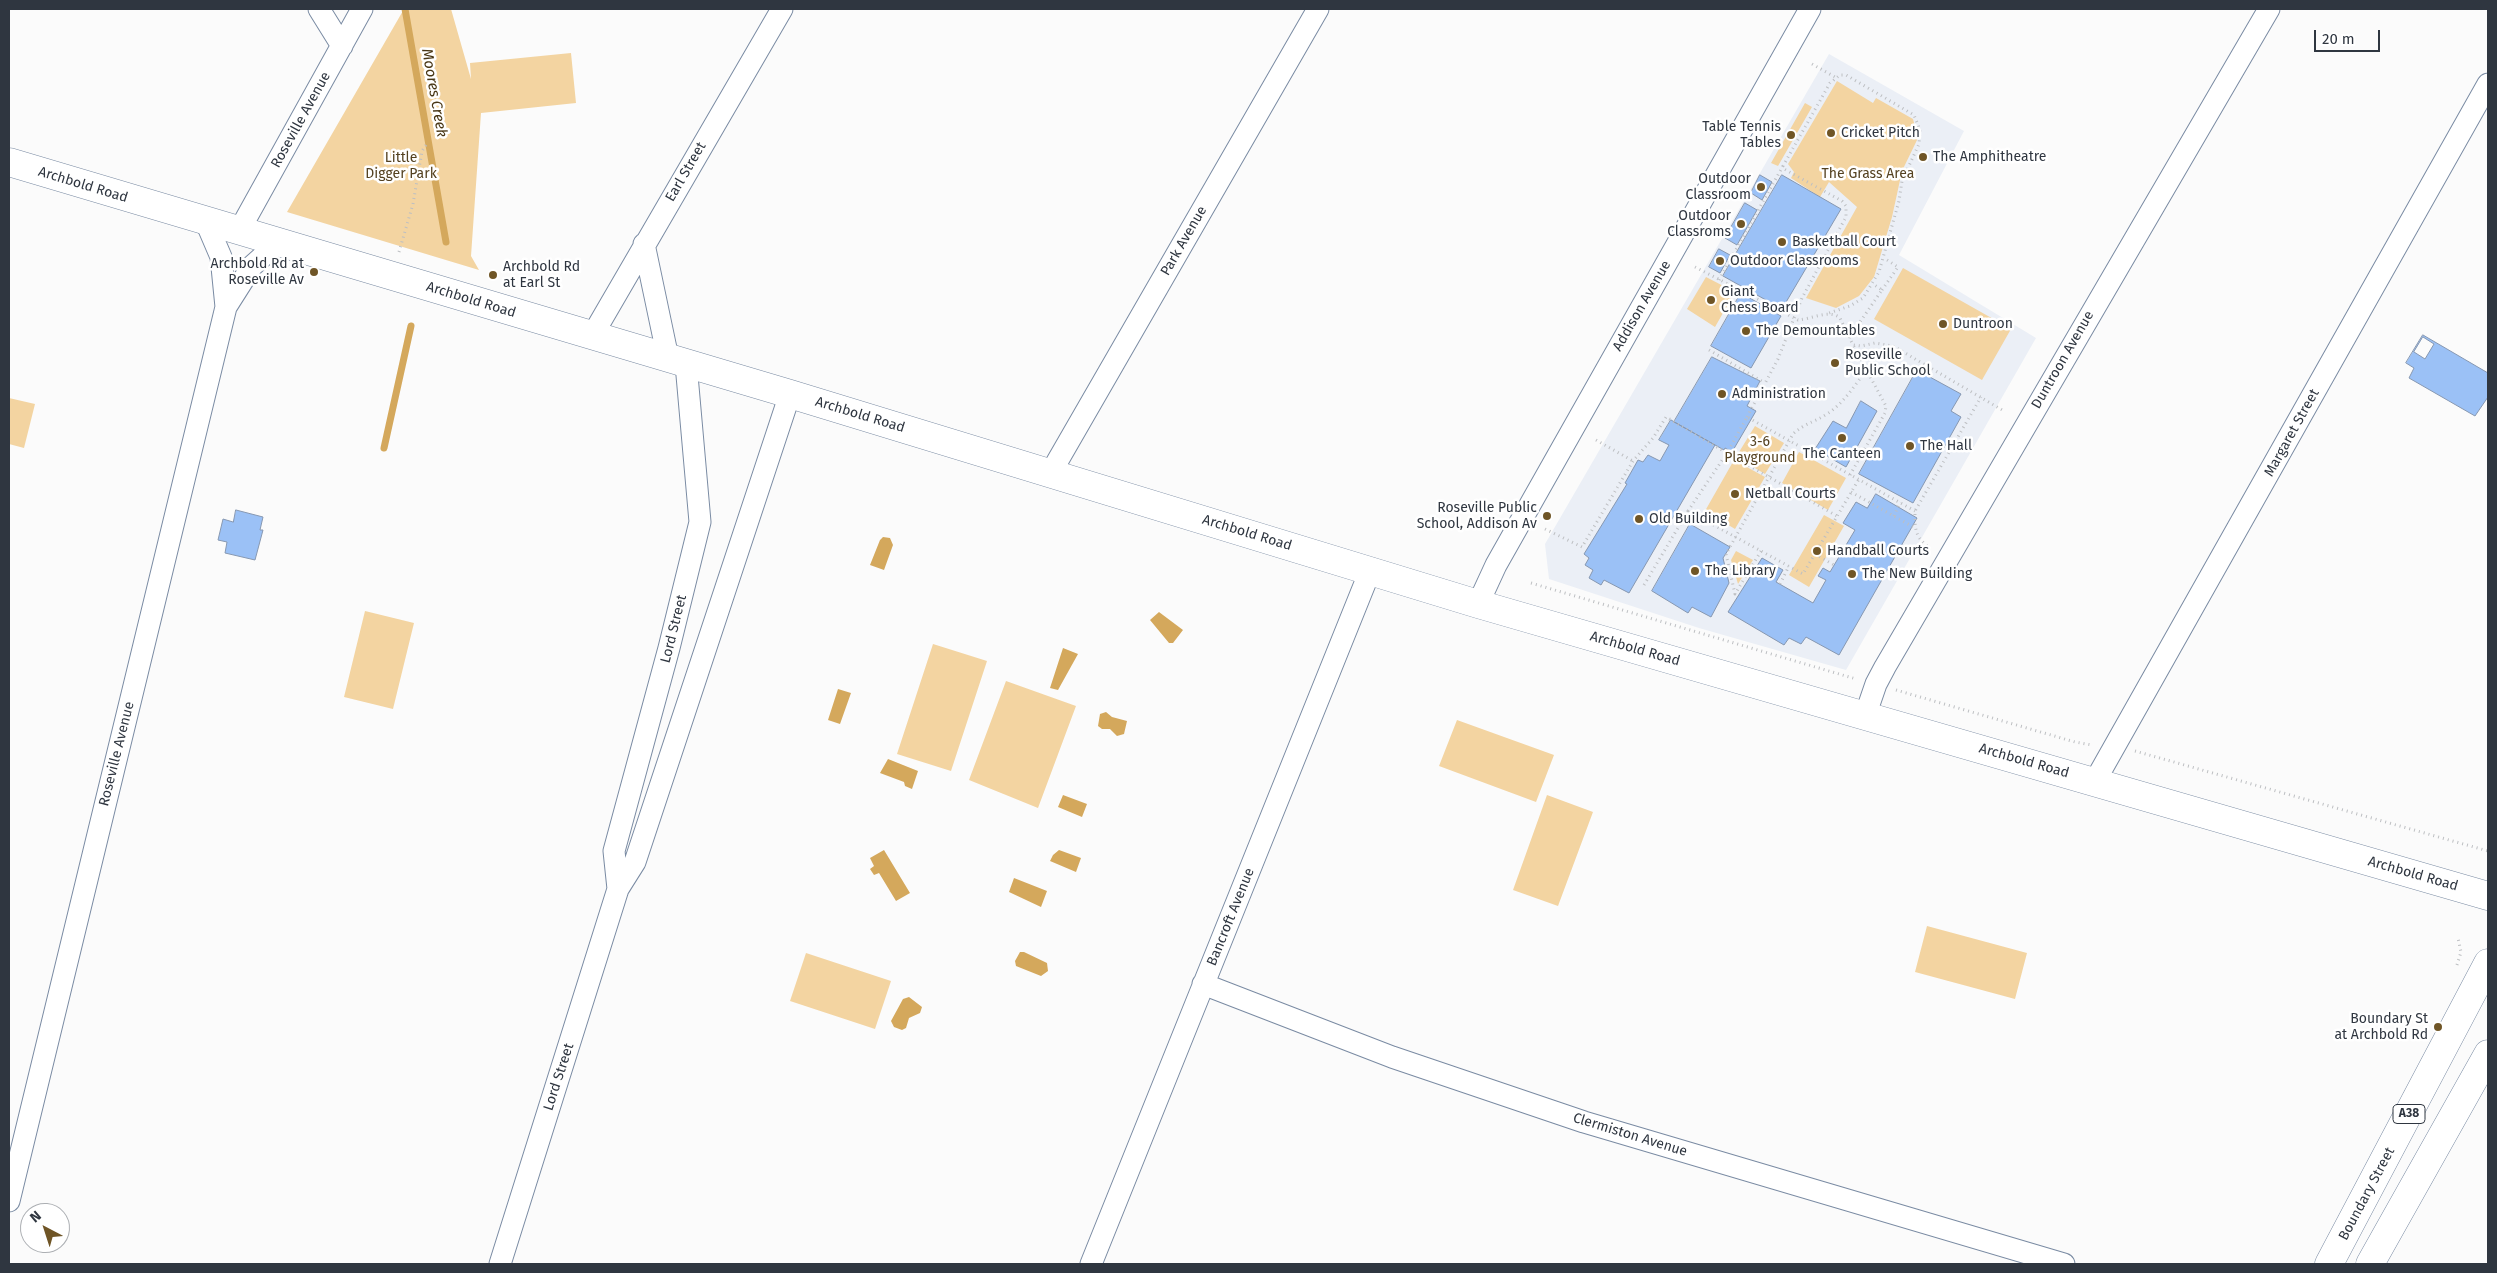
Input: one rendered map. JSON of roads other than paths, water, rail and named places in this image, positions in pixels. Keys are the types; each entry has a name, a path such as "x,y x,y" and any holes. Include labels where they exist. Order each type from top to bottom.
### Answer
{"main road":[{"name":"Archbold Road","path":"9,162 790,394 1478,604 2488,896"},
{"name":"Boundary Street","path":"2328,1264 2488,963"},
{"path":"2370,1264 2488,1054"}],"street":[{"path":"319,9 342,46"},
{"name":"Roseville Avenue","path":"239,231 362,9"},
{"name":"Earl Street","path":"592,336 782,9"},
{"name":"Park Avenue","path":"1050,474 1318,9"},
{"name":"Addison Avenue","path":"1478,604 1496,564 1810,9"},
{"name":"Duntroon Avenue","path":"1865,716 1876,684 2269,9"},
{"name":"Margaret Street","path":"2095,781 2488,84"},
{"name":"Roseville Avenue","path":"206,222 221,257 226,307"},
{"name":"Roseville Avenue","path":"9,1201 226,307 252,266 279,242"},
{"name":"Lord Street","path":"618,889 614,851 669,648 700,522 677,361 644,244"},
{"name":"Lord Street","path":"500,1264 618,889 635,862 790,394"},
{"name":"Bancroft Avenue","path":"1092,1264 1370,571"},
{"name":"Clermiston Avenue","path":"1204,984 1392,1057 1584,1122 2064,1264"}],"waterway":[{"name":"Moores Creek","path":"405,9 446,242"},
{"name":"Moores Creek","path":"384,448 411,326"}],"place":[{"name":"Cricket Pitch","path":"1831,133"},
{"name":"Table Tennis Tables","path":"1791,135"},
{"name":"The Amphitheatre","path":"1923,157"},
{"name":"Outdoor Classroom","path":"1761,187"},
{"name":"Outdoor Classroms","path":"1741,224"},
{"name":"Basketball Court","path":"1782,242"},
{"name":"Outdoor Classrooms","path":"1720,261"},
{"name":"Archbold Rd at Roseville Av","path":"314,272"},
{"name":"Archbold Rd at Earl St","path":"493,275"},
{"name":"Giant Chess Board","path":"1711,300"},
{"name":"Duntroon","path":"1943,324"},
{"name":"The Demountables","path":"1746,331"},
{"name":"Roseville Public School","path":"1835,363"},
{"name":"Administration","path":"1722,394"},
{"name":"The Canteen","path":"1842,438"},
{"name":"The Hall","path":"1910,446"},
{"name":"Netball Courts","path":"1735,494"},
{"name":"Roseville Public School, Addison Av","path":"1547,516"},
{"name":"Old Building","path":"1639,519"},
{"name":"Handball Courts","path":"1817,551"},
{"name":"The Library","path":"1695,571"},
{"name":"The New Building","path":"1852,574"},
{"name":"Boundary St at Archbold Rd","path":"2438,1027"}],"park label":[{"name":"Little Digger Park","path":"401,166"},
{"name":"The Grass Area","path":"1868,174"},
{"name":"3-6 Playground","path":"1760,450"}]}
